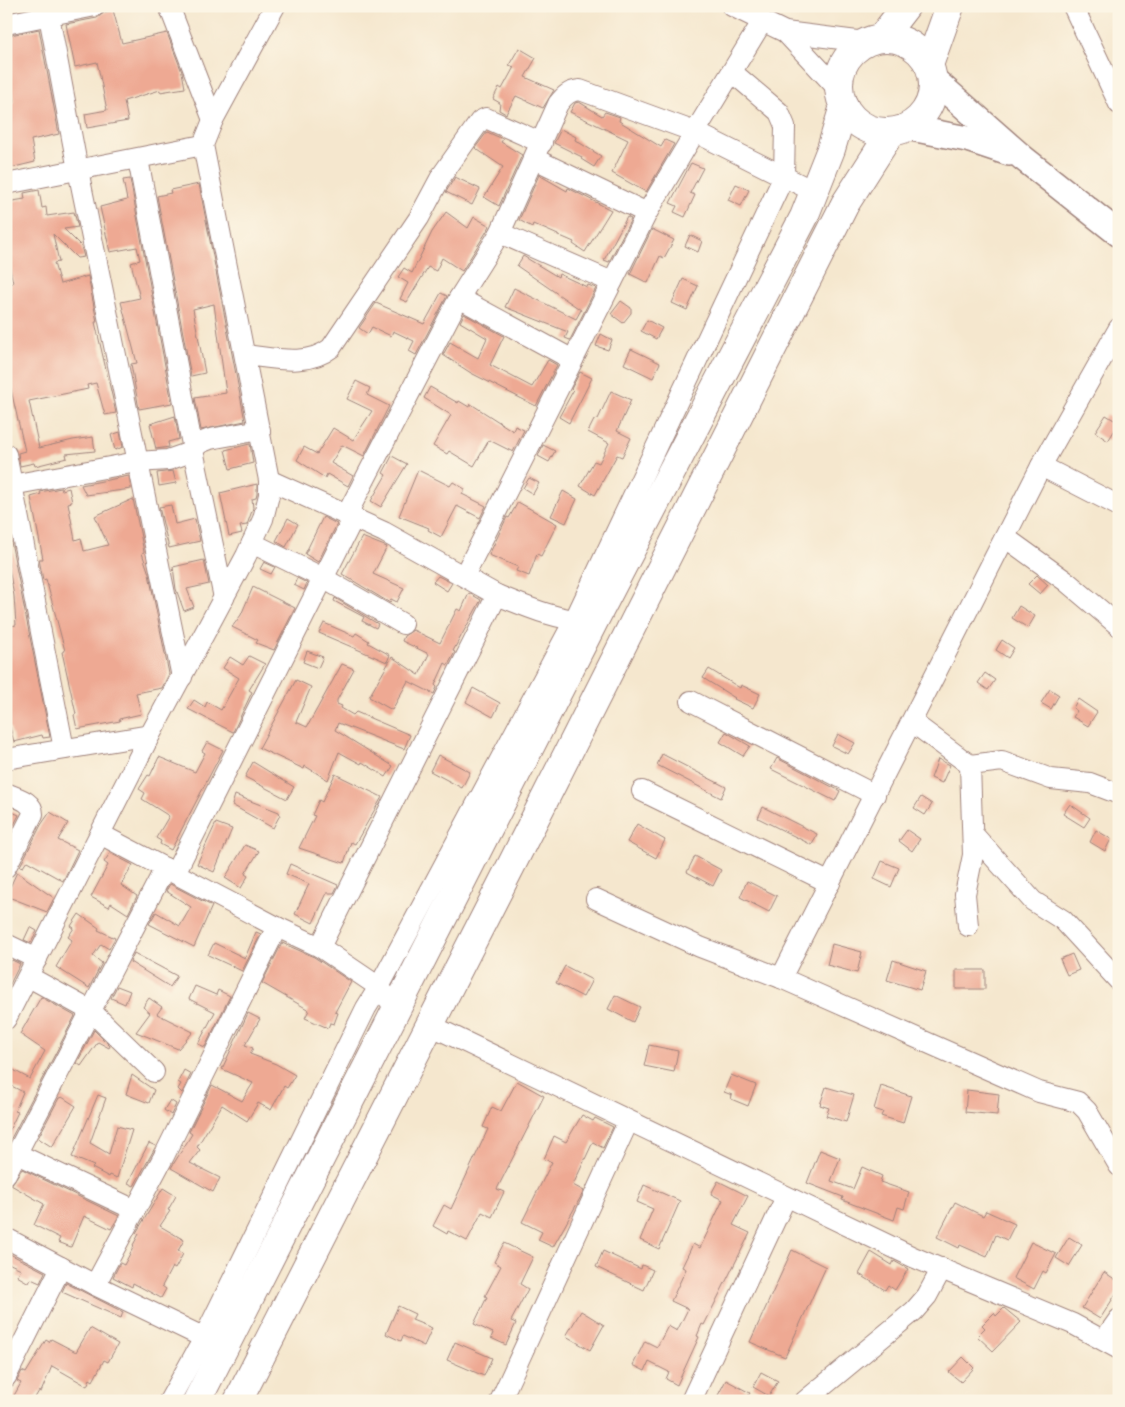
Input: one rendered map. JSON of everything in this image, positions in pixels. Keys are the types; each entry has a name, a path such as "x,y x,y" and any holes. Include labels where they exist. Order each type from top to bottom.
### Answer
{"highway":[{"path":"874,40 906,6"},
{"path":"930,72 950,6"},
{"path":"197,1401 215,1343 397,1010 584,621 804,218 815,192 841,98 839,76 844,62 853,50 874,40 896,38 910,44 921,53 930,72 932,93 927,107 918,119 899,129 877,131 864,126 852,118 841,98"},
{"path":"238,1401 845,204 899,129"}],"main road":[{"path":"930,72 1023,158 1119,234"},
{"path":"899,129 967,138 1023,158"}],"street":[{"path":"6,24 95,6"},
{"path":"169,6 213,120"},
{"path":"6,1019 263,519 269,495 269,480 203,145 213,120 275,6"},
{"path":"732,6 785,32 874,40"},
{"path":"1073,6 1119,104"},
{"path":"49,16 78,170 182,677"},
{"path":"464,576 647,213 762,22"},
{"path":"785,32 841,98"},
{"path":"169,1401 215,1343 366,1008 584,621 784,176 786,126 779,112 732,72"},
{"path":"6,1174 91,1011 170,870 323,578 350,515 458,298 500,234 558,104 572,91 580,90 696,132 815,192"},
{"path":"245,355 304,360 319,357 331,348 419,218 442,175 480,121 486,118 495,121 538,151 647,213"},
{"path":"6,184 203,145"},
{"path":"138,159 193,450 224,598"},
{"path":"500,234 612,282"},
{"path":"458,298 573,360"},
{"path":"781,978 1041,466 1119,328"},
{"path":"9,485 137,462 168,460 193,450 200,443 210,439 260,430"},
{"path":"6,454 9,485 64,749"},
{"path":"1041,466 1119,506"},
{"path":"269,480 350,515 497,595 584,621"},
{"path":"1006,538 1067,582 1119,626"},
{"path":"252,543 323,578 403,624"},
{"path":"320,947 497,595"},
{"path":"691,701 875,795"},
{"path":"912,722 970,765 1002,761 1051,779 1090,783 1119,794"},
{"path":"6,759 150,736"},
{"path":"968,926 964,894 973,855 970,765"},
{"path":"642,791 830,883"},
{"path":"6,793 30,804 33,808 33,814 6,867"},
{"path":"100,834 277,927 320,947 379,987 397,1010"},
{"path":"973,834 1033,901 1063,920 1119,981"},
{"path":"596,899 700,947 781,978 1039,1092 1078,1102 1087,1111 1119,1166"},
{"path":"95,1285 135,1210 277,927"},
{"path":"6,944 33,968 91,1011 154,1072"},
{"path":"430,1025 786,1197 942,1268 1073,1324 1112,1344 1119,1319"},
{"path":"500,1401 628,1122"},
{"path":"17,1154 135,1210"},
{"path":"690,1401 786,1197"},
{"path":"6,1238 95,1285 215,1343"},
{"path":"6,1377 62,1267"},
{"path":"805,1401 914,1311 927,1296 942,1268"}],"building":[{"path":"113,10 122,43 167,33 182,72 185,88 160,92 160,90 124,101 128,121 87,128 85,114 107,110 97,62 75,67 66,24 97,18 105,12"},
{"path":"39,29 59,134 31,140 35,162 6,169 6,121 11,120 8,103 14,102 6,71 6,36"},
{"path":"519,48 536,58 525,77 554,90 543,108 516,96 506,114 499,110 500,103 493,99 499,87 502,89 514,67 509,65"},
{"path":"579,102 602,116 605,112 620,117 619,121 661,147 665,140 674,144 646,192 612,173 628,140 570,112 575,103"},
{"path":"561,129 576,137 575,140 601,156 594,167 581,159 582,157 554,143"},
{"path":"487,132 503,139 501,142 522,155 499,206 484,197 503,167 475,148"},
{"path":"691,163 703,168 690,193 695,195 685,217 674,212 677,206 670,203"},
{"path":"539,175 567,191 568,188 611,210 585,252 573,244 574,242 533,224 532,227 519,220"},
{"path":"455,177 480,189 472,205 446,192"},
{"path":"130,179 172,403 139,409 131,364 137,363 121,302 140,298 131,263 140,260 137,247 110,252 100,207 127,200 123,180"},
{"path":"199,184 245,421 201,430 195,398 226,393 214,304 193,309 205,373 191,376 157,196 171,193 170,190"},
{"path":"736,184 749,190 741,206 728,200"},
{"path":"39,190 42,208 46,207 47,216 74,212 78,227 64,229 81,246 84,257 77,258 53,234 59,262 54,263 60,284 88,276 97,322 95,322 116,413 105,415 96,383 87,385 88,389 29,401 39,448 93,437 95,451 66,454 67,458 35,466 34,463 20,466 18,453 25,451 6,368 6,285 13,283 6,251 6,221 10,220 7,202 25,199 24,193"},
{"path":"446,212 468,228 474,217 490,226 462,271 442,258 436,271 428,267 407,302 400,299 408,283 398,277 404,268 412,273 432,232"},
{"path":"627,217 631,219 609,262 604,260"},
{"path":"652,229 674,240 664,258 660,256 648,283 630,274"},
{"path":"690,235 702,241 698,252 685,246"},
{"path":"523,256 558,277 559,274 587,287 588,285 596,288 570,340 565,338 568,332 505,307 514,288 576,319 581,310 517,266"},
{"path":"683,279 698,286 687,310 672,303"},
{"path":"441,293 447,296 416,355 409,351 414,341 393,331 391,336 372,327 368,334 359,328 376,303 424,324"},
{"path":"621,301 631,308 631,313 623,323 611,314"},
{"path":"464,314 504,336 490,365 532,387 548,360 557,365 536,406 471,373 443,355 450,342 478,358 487,338 460,322"},
{"path":"647,320 662,328 656,339 641,331"},
{"path":"601,334 612,340 608,350 596,346"},
{"path":"631,349 660,363 653,378 624,364"},
{"path":"580,372 592,378 569,423 559,417 573,391 571,389"},
{"path":"356,381 370,388 367,395 389,406 364,456 342,445 331,463 353,476 348,486 327,474 325,478 297,460 304,447 317,454 333,428 353,440 372,411 347,399"},
{"path":"430,387 458,403 459,401 469,407 471,404 513,431 515,426 524,430 513,452 489,440 474,466 449,451 447,454 433,446 451,415 424,398"},
{"path":"611,391 631,400 617,431 631,438 622,457 617,455 595,495 580,486 594,461 599,463 609,443 588,432 594,420 598,419"},
{"path":"1106,415 1119,423 1108,441 1095,432"},
{"path":"175,416 179,439 168,442 169,447 156,449 150,424"},
{"path":"120,432 123,447 115,450 111,435"},
{"path":"250,444 253,463 230,469 225,450"},
{"path":"543,445 555,451 549,462 538,456"},
{"path":"392,456 407,464 381,507 371,501 386,475 383,473"},
{"path":"418,470 450,486 453,482 465,489 462,494 486,506 480,518 457,506 441,537 428,530 429,528 399,516"},
{"path":"173,471 176,483 159,486 157,473"},
{"path":"129,476 131,489 86,495 81,485"},
{"path":"529,478 539,483 533,494 523,488"},
{"path":"257,484 257,494 256,498 252,499 253,508 247,525 240,526 242,533 229,536 220,493"},
{"path":"61,488 62,490 69,488 72,502 68,503 75,540 81,538 84,551 108,545 95,516 133,499 144,552 142,553 149,574 169,674 162,688 136,693 141,714 119,719 120,721 77,729 74,715 76,714 62,652 65,651 46,579 43,580 39,559 43,559 31,497 41,494 40,492"},
{"path":"563,491 577,499 566,523 551,516"},
{"path":"518,502 557,524 541,556 537,554 529,576 516,571 518,567 489,555 507,517 509,518"},
{"path":"171,505 175,524 195,519 200,541 169,548 159,507"},
{"path":"323,517 337,524 318,562 305,554"},
{"path":"288,518 298,524 286,547 276,541"},
{"path":"9,532 50,737 43,738 42,735 14,742 10,727 6,728 6,627 16,625 14,596 6,552 6,533"},
{"path":"362,537 387,547 373,574 404,588 397,602 391,599 390,603 342,574"},
{"path":"204,560 209,584 187,589 194,607 184,611 176,589 173,567"},
{"path":"264,562 275,567 271,574 260,569"},
{"path":"1037,575 1048,585 1040,594 1028,584"},
{"path":"438,576 452,583 447,591 433,582"},
{"path":"297,578 307,583 304,590 294,585"},
{"path":"253,587 295,608 274,650 256,643 258,640 232,627 241,615"},
{"path":"469,593 481,600 453,651 455,652 448,665 445,663 435,685 437,687 434,694 408,681 392,710 369,697 392,657 419,675 429,654 402,641 404,636 413,630 440,643 457,609 461,611"},
{"path":"335,598 378,624 376,628 362,621 364,617 334,601"},
{"path":"1019,606 1035,616 1028,628 1012,618"},
{"path":"324,623 354,636 356,633 369,641 368,643 390,655 387,662 319,633"},
{"path":"1002,640 1014,648 1008,658 996,650"},
{"path":"307,651 323,657 318,668 303,662"},
{"path":"249,656 265,664 249,690 252,692 233,732 188,709 194,700 205,707 207,702 221,710 239,678 223,668 230,657 243,665"},
{"path":"342,664 354,669 337,700 337,704 353,715 356,712 410,735 404,749 338,723 335,730 393,766 386,777 362,762 361,764 339,752 328,780 305,766 304,769 259,748 296,680 311,687 296,722 307,727"},
{"path":"709,669 740,688 741,685 760,694 753,708 734,699 703,678"},
{"path":"985,673 995,680 988,690 978,683"},
{"path":"473,688 500,703 493,717 466,702"},
{"path":"1050,689 1059,695 1051,709 1041,703"},
{"path":"1078,699 1097,712 1088,726 1073,717 1077,711 1073,708"},
{"path":"726,732 750,746 743,756 720,742"},
{"path":"838,734 855,743 848,754 832,746"},
{"path":"207,742 223,750 171,850 160,844 161,841 156,838 169,816 142,799 145,793 139,789 148,775 150,776 159,757 195,772 205,753 202,751"},
{"path":"662,754 726,787 721,798 657,765"},
{"path":"438,755 470,772 462,788 430,771"},
{"path":"777,758 840,791 835,801 771,769"},
{"path":"938,759 950,765 942,783 931,778"},
{"path":"253,762 294,787 287,799 245,777"},
{"path":"335,774 382,797 355,844 351,842 344,863 299,848 315,816 312,815 319,800 322,802"},
{"path":"235,795 279,812 280,815 273,828 232,805"},
{"path":"921,797 932,804 925,815 914,808"},
{"path":"1070,804 1090,818 1084,827 1063,814"},
{"path":"763,807 817,834 812,845 758,818"},
{"path":"10,811 19,815 6,840 6,819"},
{"path":"50,812 68,823 58,840 78,850 63,881 27,861 23,867 20,866 41,825"},
{"path":"216,823 232,829 214,872 197,864"},
{"path":"637,824 665,840 656,858 627,842"},
{"path":"907,830 920,839 912,851 899,841"},
{"path":"1096,830 1111,839 1105,851 1090,842"},
{"path":"245,845 259,851 245,874 248,876 241,888 225,878"},
{"path":"110,853 133,865 121,885 137,896 128,914 111,903 109,907 91,897 108,865 104,862"},
{"path":"695,856 721,870 713,886 687,872"},
{"path":"882,861 899,868 891,887 874,879"},
{"path":"290,864 338,885 334,893 327,893 313,923 295,914 309,884 286,874"},
{"path":"17,872 54,898 47,912 6,896"},
{"path":"747,881 777,896 769,912 740,897"},
{"path":"170,884 212,906 194,947 149,924 156,912 180,926 191,907 166,891"},
{"path":"79,914 99,928 98,930 115,938 109,949 101,944 93,956 102,963 89,988 56,967 72,940 68,937 74,928 71,926"},
{"path":"30,927 37,931 31,943 24,940"},
{"path":"256,932 261,934 242,971 208,955 214,943 245,958"},
{"path":"282,943 314,957 351,982 335,1012 338,1013 334,1024 330,1023 328,1028 305,1018 309,1010 262,983"},
{"path":"832,944 862,952 857,973 827,965"},
{"path":"134,953 177,976 170,987 130,962"},
{"path":"1072,954 1079,970 1067,975 1060,959"},
{"path":"12,960 20,964 6,992 6,968"},
{"path":"893,960 926,971 920,990 887,980"},
{"path":"565,966 592,980 583,997 556,983"},
{"path":"956,970 985,970 985,989 956,989"},
{"path":"117,986 130,991 125,1004 111,998"},
{"path":"195,986 216,995 218,990 230,996 205,1047 198,1044 215,1012 189,999"},
{"path":"615,995 640,1007 633,1022 608,1009"},
{"path":"41,997 75,1016 6,1148 6,1137 18,1112 15,1111 23,1092 6,1083 6,1066 30,1079 45,1051 20,1034"},
{"path":"149,998 162,1007 157,1014 193,1032 178,1049 136,1032 150,1013 143,1007"},
{"path":"248,1013 260,1019 245,1045 253,1048 250,1054 276,1064 295,1075 287,1088 284,1086 271,1110 258,1103 247,1121 222,1105 197,1147 200,1150 190,1163 220,1178 213,1192 171,1168 192,1134 189,1132 212,1085 242,1101 253,1083 222,1069"},
{"path":"94,1030 110,1046 109,1048 98,1042 81,1066 77,1063"},
{"path":"649,1045 678,1051 674,1072 644,1066"},
{"path":"184,1070 191,1074 182,1093 178,1089 181,1084 178,1082"},
{"path":"132,1075 154,1090 149,1103 126,1094"},
{"path":"731,1075 756,1085 748,1106 731,1099 732,1095 724,1092"},
{"path":"517,1081 544,1096 497,1189 504,1192 492,1217 482,1212 467,1241 448,1231 447,1234 433,1226 444,1205 451,1209 488,1129 483,1127 492,1107 501,1111"},
{"path":"881,1086 911,1096 903,1123 881,1116 883,1112 874,1109"},
{"path":"826,1087 854,1095 846,1122 826,1116 829,1108 820,1105"},
{"path":"967,1090 999,1094 997,1115 965,1112"},
{"path":"98,1095 106,1098 90,1143 109,1154 117,1126 132,1130 117,1178 110,1175 109,1177 92,1168 94,1166 72,1157"},
{"path":"62,1097 76,1106 52,1147 38,1138 59,1098"},
{"path":"170,1100 176,1104 171,1115 164,1110"},
{"path":"582,1115 593,1121 595,1118 613,1127 603,1148 593,1142 573,1185 584,1191 553,1247 538,1240 542,1232 522,1222 552,1162 544,1159 554,1136 566,1142"},
{"path":"149,1143 156,1146 134,1186 128,1183"},
{"path":"820,1150 840,1158 831,1181 853,1189 862,1167 882,1176 880,1182 909,1192 904,1209 898,1207 894,1220 842,1200 843,1197 807,1183"},
{"path":"22,1169 119,1216 111,1229 84,1216 71,1247 58,1242 60,1238 34,1225 44,1204 11,1185"},
{"path":"718,1181 748,1196 733,1225 750,1233 704,1325 702,1324 697,1336 699,1337 677,1385 666,1379 669,1372 649,1362 645,1371 633,1365 645,1341 657,1347 668,1326 677,1331 688,1309 671,1301 686,1269 682,1267 693,1244 700,1248 723,1200 711,1194"},
{"path":"644,1185 680,1201 659,1249 640,1240 653,1209 637,1202"},
{"path":"163,1188 176,1196 168,1210 170,1211 160,1226 184,1240 178,1251 183,1254 175,1269 172,1267 162,1286 166,1289 161,1298 133,1283 132,1287 113,1277 120,1263 124,1265 139,1234 136,1233"},
{"path":"955,1202 983,1216 986,1211 1015,1224 1007,1240 996,1235 987,1257 960,1245 959,1248 937,1237"},
{"path":"1069,1237 1082,1245 1069,1266 1056,1258"},
{"path":"1031,1242 1056,1254 1046,1273 1043,1271 1034,1289 1013,1278"},
{"path":"504,1243 533,1257 520,1284 528,1289 511,1321 516,1323 506,1345 491,1338 493,1333 474,1324 487,1297 485,1296 501,1266 494,1262"},
{"path":"792,1250 826,1267 785,1357 750,1342"},
{"path":"603,1251 641,1269 642,1265 653,1270 644,1290 596,1267"},
{"path":"6,1252 45,1272 40,1283 31,1279 29,1283 17,1276 21,1269 6,1262"},
{"path":"871,1252 892,1265 894,1261 908,1269 895,1290 888,1285 885,1290 859,1274"},
{"path":"1104,1272 1119,1282 1119,1289 1100,1319 1082,1308"},
{"path":"66,1283 123,1312 121,1318 62,1292"},
{"path":"398,1306 415,1314 412,1320 432,1328 424,1346 403,1336 401,1341 386,1334"},
{"path":"1004,1308 1021,1322 993,1351 977,1336 985,1328 982,1325 994,1313 996,1316"},
{"path":"581,1311 604,1325 590,1350 566,1336"},
{"path":"90,1328 118,1344 108,1362 104,1360 93,1381 90,1379 87,1386 52,1366 41,1392 39,1391 33,1401 11,1401 21,1383 17,1381 22,1371 26,1373 46,1340 49,1342 51,1339 76,1352"},
{"path":"455,1342 492,1358 484,1376 447,1360"},
{"path":"963,1357 974,1368 961,1382 949,1372"},
{"path":"761,1372 778,1381 769,1396 753,1387"},
{"path":"726,1380 750,1393 745,1401 715,1401"}]}
